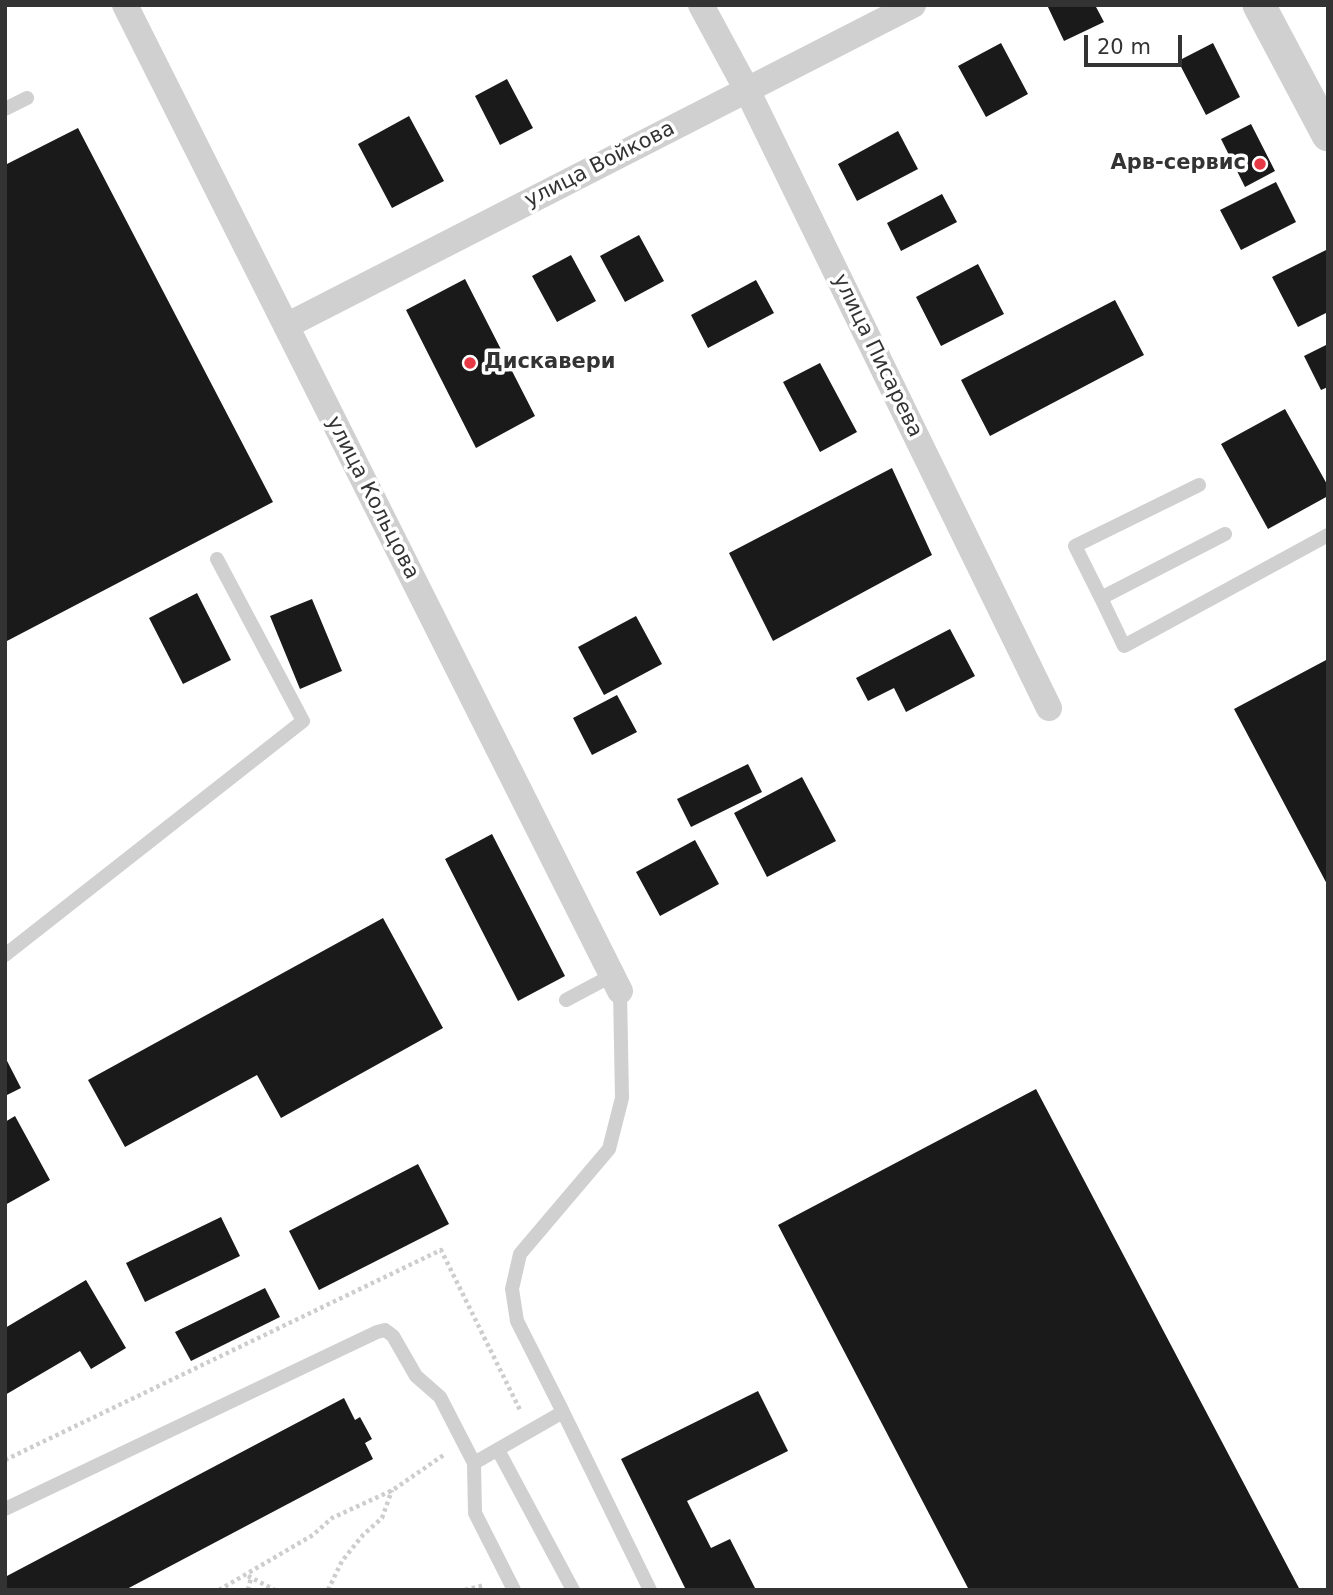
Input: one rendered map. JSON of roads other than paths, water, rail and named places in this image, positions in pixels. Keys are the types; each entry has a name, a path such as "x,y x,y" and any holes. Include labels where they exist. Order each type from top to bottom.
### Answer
{"street":[{"name":"улица Кольцова","path":"125,5 616,983"},
{"name":"улица Писарева","path":"701,5 747,90 1049,708"},
{"name":"улица Войкова","path":"286,326 913,5"},
{"path":"1259,5 1328,135"}],"lane":[{"path":"5,109 27,99"},
{"path":"1199,485 1075,546 1124,646 1328,535"},
{"path":"1101,598 1225,534"},
{"path":"5,955 303,721 217,559"},
{"path":"566,1000 616,983 622,1098 609,1149 520,1254 512,1289 517,1321 650,1590"},
{"path":"5,1509 385,1330 393,1336 416,1376 440,1397 474,1463 475,1513 514,1590"},
{"path":"474,1463 563,1412"},
{"path":"498,1450 573,1590"}],"place":[{"name":"Арв-сервис","path":"1260,164"},
{"name":"Дискавери","path":"470,363"}]}
